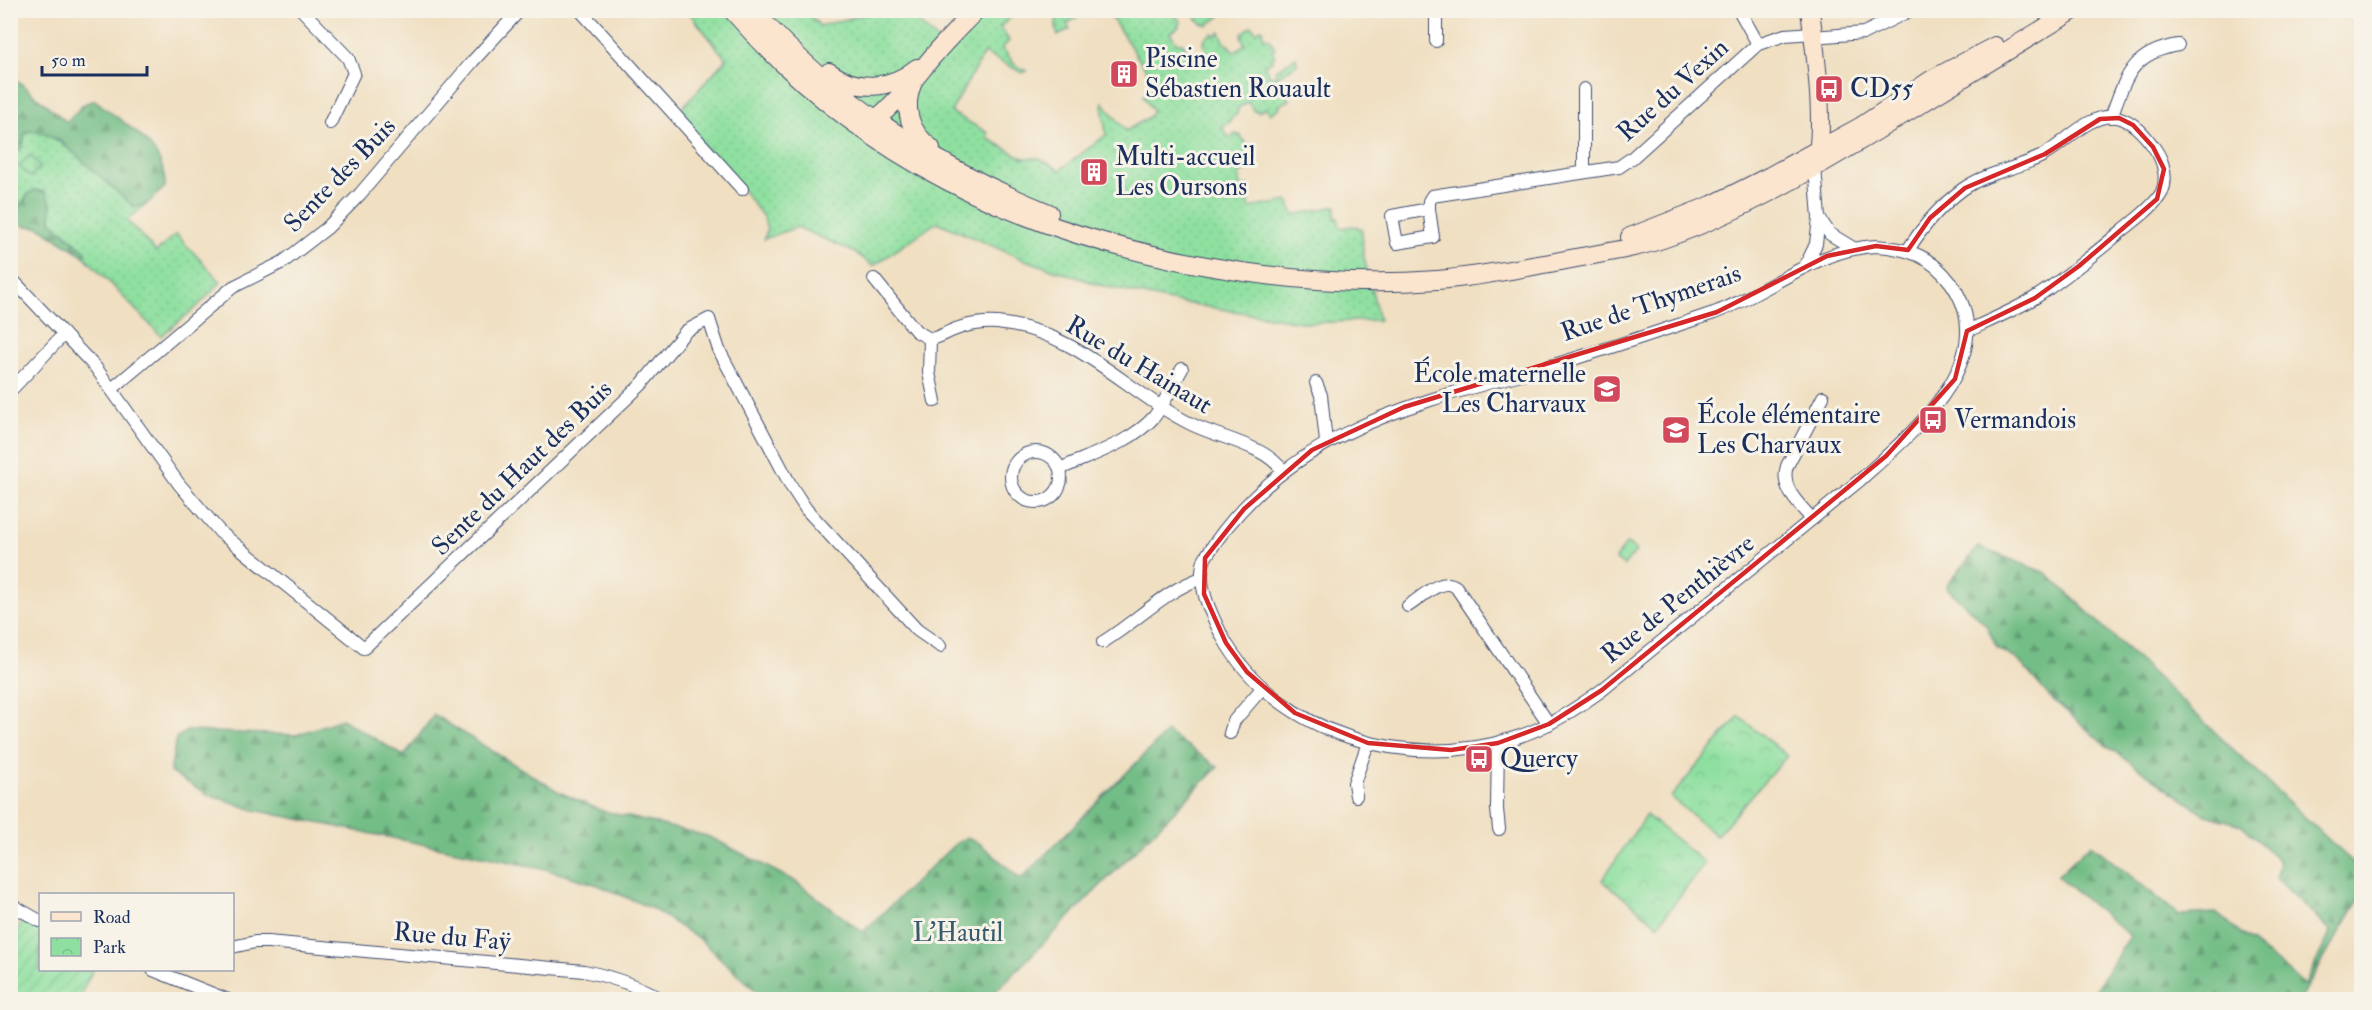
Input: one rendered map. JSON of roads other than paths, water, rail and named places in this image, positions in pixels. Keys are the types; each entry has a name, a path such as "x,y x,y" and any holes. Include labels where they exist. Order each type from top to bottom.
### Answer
{"main road":[{"path":"732,10 796,76 848,119 895,151 956,186 1001,208 1106,244 1181,261 1287,279 1375,283 1467,277 1616,251 1669,237 1714,220 1815,167 2074,10"},
{"path":"753,10 805,62 875,119 910,143 971,178 1032,207 1181,261"},
{"path":"761,10 823,69 840,80 858,86 879,85 902,79 934,54"},
{"path":"761,42 862,120 869,122 875,119 915,78 934,54 976,10"},
{"path":"1810,10 1819,148 1815,167"},
{"path":"1555,262 1597,250 1731,196 1860,127 1931,80 2060,10"},
{"path":"915,78 910,89 908,114 913,128 925,143 996,184 1085,227"}],"street":[{"path":"302,10 348,58 354,73 330,123"},
{"name":"Sente des Buis","path":"113,388 233,287 283,262 327,228 360,194 473,61 520,10"},
{"path":"580,10 742,189"},
{"path":"1436,10 1436,41"},
{"path":"1739,10 1758,44"},
{"name":"Rue du Vexin","path":"1429,209 1432,196 1619,167 1632,158 1758,44 1785,35 1864,33 1911,10"},
{"path":"2111,117 2130,72 2138,62 2157,49 2178,45"},
{"path":"1584,89 1584,172"},
{"path":"1908,250 1930,218 1965,188 1979,180 2039,157 2089,123 2111,117 2119,118 2133,125 2153,147 2164,169 2162,192 2129,225 2054,285 2013,310 1967,331"},
{"path":"1805,267 1816,244 1819,218 1815,167"},
{"path":"1819,218 1830,234 1852,248"},
{"path":"1816,244 1827,256 1831,246 1830,234"},
{"name":"Rue de Penthièvre","path":"1202,578 1210,609 1226,643 1247,672 1295,713 1327,728 1368,744 1433,751 1498,743 1549,724 1602,690 1886,456 1938,402 1960,368 1966,346 1967,331 1964,311 1953,286 1936,266 1908,250 1876,246 1852,248"},
{"name":"Rue de Thymerais","path":"1202,578 1201,567 1210,549 1244,509 1283,471 1326,442 1404,407 1553,365 1717,312 1743,301 1827,256 1852,248"},
{"path":"10,277 113,388"},
{"path":"874,279 916,331 930,339 929,373 935,401"},
{"name":"Sente du Haut des Buis","path":"113,388 179,484 220,532 364,648 641,385 686,331 709,320 719,350 791,486 806,509 917,630 940,646"},
{"name":"Rue du Hainaut","path":"930,339 963,326 994,323 1018,326 1077,350 1112,371 1161,407 1192,425 1268,455 1283,471"},
{"path":"10,391 64,334"},
{"path":"1060,469 1138,432 1155,416 1182,369"},
{"path":"1316,383 1321,395 1326,442"},
{"path":"1812,519 1789,492 1784,483 1784,475 1786,466 1823,397"},
{"path":"1042,453 1050,456 1060,469 1060,485 1056,493 1043,502 1027,501 1014,490 1011,473 1014,464 1026,454 1042,453"},
{"path":"1103,642 1174,591 1202,578"},
{"path":"1408,606 1444,583 1452,583 1549,724"},
{"path":"1230,733 1234,721 1263,687"},
{"path":"1498,743 1499,829"},
{"path":"1356,796 1354,783 1368,744"},
{"path":"10,904 39,920"},
{"name":"Rue du Faÿ","path":"234,947 268,942 584,971 613,977 663,999"},
{"path":"160,971 228,999"}],"place":[{"name":"Piscine Sébastien Rouault","path":"1124,74"},
{"name":"CD55","path":"1829,89"},
{"name":"Multi-accueil Les Oursons","path":"1094,172"},
{"name":"École maternelle Les Charvaux","path":"1607,389"},
{"name":"Vermandois","path":"1933,420"},
{"name":"École élémentaire Les Charvaux","path":"1676,430"},
{"name":"Quercy","path":"1479,759"}],"park label":[{"name":"L'Hautil","path":"958,933"}]}
